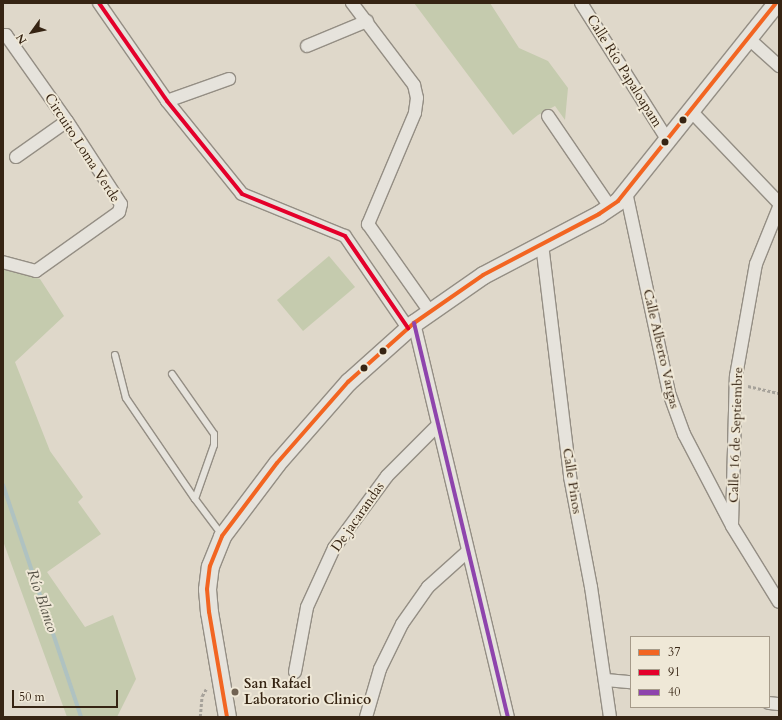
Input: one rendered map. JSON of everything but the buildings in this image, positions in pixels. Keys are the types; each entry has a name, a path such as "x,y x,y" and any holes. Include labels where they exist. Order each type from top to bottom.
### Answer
{"main road":[{"path":"227,717 207,589 210,566 222,536 277,463 343,388 411,326 476,279 610,207 626,192 776,3"}],"street":[{"path":"99,3 167,101 242,194 345,236 411,326 438,425 467,552 508,717"},
{"path":"352,3 414,85 417,98 415,113 368,224 430,312"},
{"name":"Calle Río Papaloapam","path":"581,3 668,139"},
{"path":"307,46 367,21"},
{"name":"Circuito Loma Verde","path":"3,35 6,35 67,121 121,204 119,212 36,271 3,262"},
{"path":"748,38 779,66"},
{"path":"167,101 229,79"},
{"path":"690,110 779,203"},
{"path":"548,116 610,207"},
{"path":"16,157 67,121"},
{"name":"Calle Alberto Vargas","path":"626,192 669,393 684,434 732,526 779,602"},
{"name":"Calle 16 de Septiembre","path":"732,526 736,382 756,264 779,207"},
{"name":"Calle Pinos","path":"542,244 570,477 606,680 610,717"},
{"name":"De jacarandas","path":"295,672 307,607 334,548 387,476 438,425"},
{"path":"366,717 380,670 402,624 428,587 467,552"},
{"path":"606,680 630,682"}],"lane":[{"path":"115,355 126,398 222,536"},
{"path":"172,374 210,426 215,438 195,499"}],"path":[{"path":"736,382 779,393"},
{"path":"200,717 202,696 206,689 222,687"}],"green space":[{"path":"414,3 490,3 519,48 548,61 568,88 565,120 555,106 538,115 513,135"},
{"path":"329,256 355,287 303,331 277,300"},
{"path":"3,267 40,279 64,316 15,362 50,451 83,497 78,502 101,534 47,572 85,627 113,615 136,679 117,717 67,717 3,541"}],"waterway":[{"name":"Río Blanco","path":"3,485 81,717"}],"transit line":[{"name":"91","path":"99,3 167,101 242,194 345,236 408,328"},
{"name":"37","path":"227,717 209,612 207,589 210,566 222,536 277,463 348,382 414,323 483,275 599,214 618,201 776,3"},
{"name":"40","path":"414,323 508,717"}],"place":[{"name":"San Rafael Laboratorio Clinico","path":"235,692"}]}
